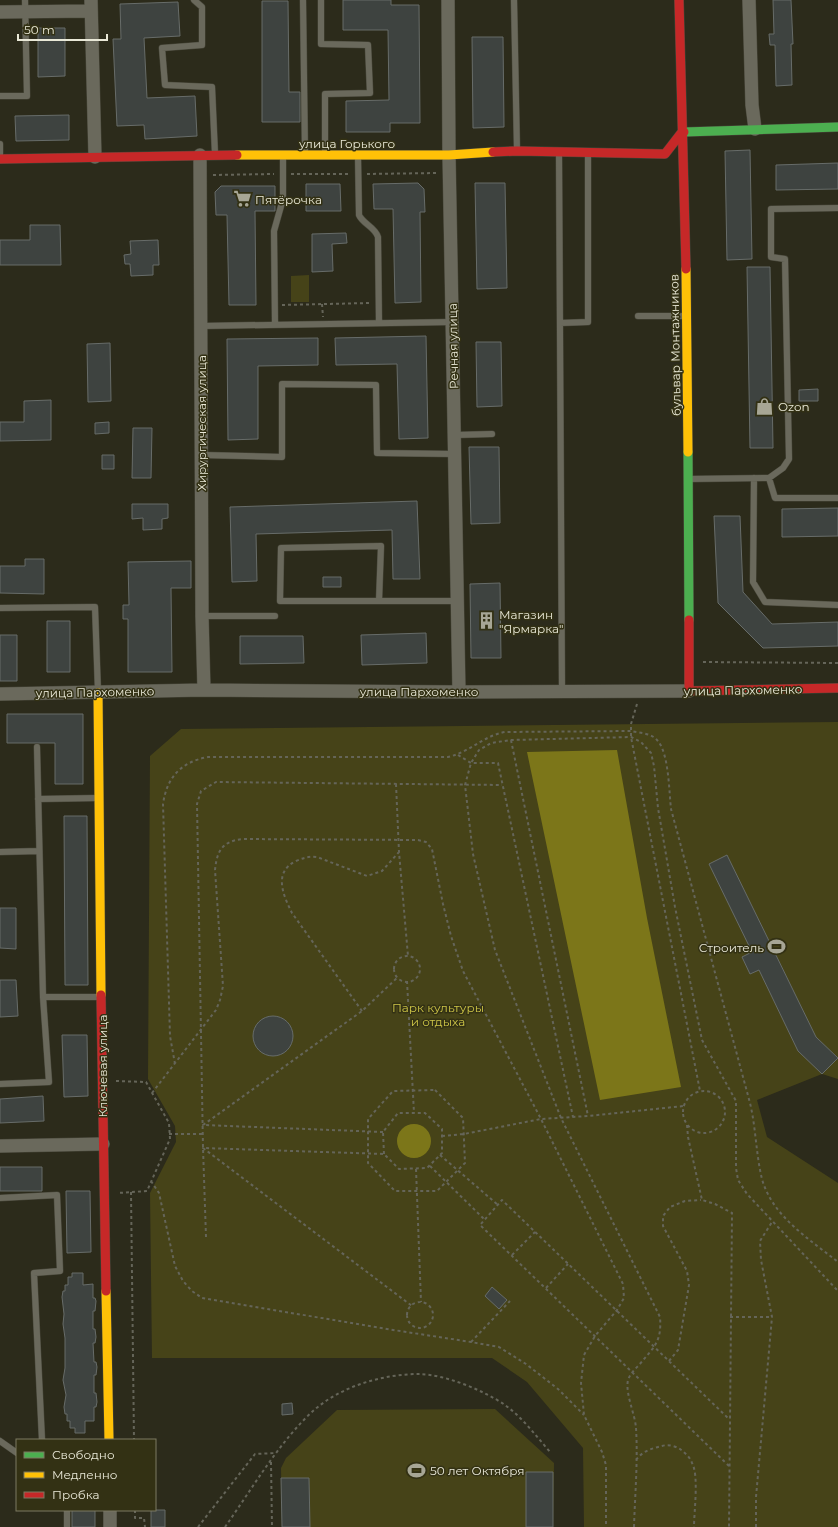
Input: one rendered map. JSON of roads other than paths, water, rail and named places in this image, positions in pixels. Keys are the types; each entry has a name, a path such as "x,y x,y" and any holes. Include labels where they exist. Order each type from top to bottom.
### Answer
{"street":[{"name":"Речная улица","path":"448,0 449,173 459,692"},
{"name":"бульвар Монтажников","path":"680,0 687,316 689,691"},
{"path":"749,0 752,105 755,129"},
{"path":"0,12 26,6 91,5 95,157"},
{"path":"682,132 838,127"},
{"name":"улица Горького","path":"0,159 200,155 449,155 517,151 665,154 682,132"},
{"name":"Хирургическая улица","path":"200,155 202,616 204,690"},
{"name":"улица Пархоменко","path":"0,694 204,690 562,692 838,688"},
{"name":"Ключевая улица","path":"98,693 103,1144 109,1439"},
{"path":"0,1146 103,1144"},
{"path":"110,1511 110,1527"}],"lane":[{"path":"194,0 202,7 202,45 162,48 165,85 212,87 215,121 215,155"},
{"path":"303,0 305,155"},
{"path":"322,0 322,44 368,45 370,85 370,93 325,94 325,155"},
{"path":"514,0 517,151"},
{"path":"0,96 27,96 26,6"},
{"path":"0,144 0,159"},
{"path":"560,152 562,692"},
{"path":"560,324 588,322 588,152"},
{"path":"275,324 274,231 282,203 283,155"},
{"path":"358,155 359,215 362,220 376,232 378,237 380,323"},
{"path":"688,480 769,478 783,468 789,460 785,259 771,257 771,209 838,208"},
{"path":"638,316 687,316"},
{"path":"201,326 452,322"},
{"path":"202,455 282,457 282,384 376,385 377,453 455,454"},
{"path":"455,434 492,434"},
{"path":"754,478 753,582 765,602 838,605"},
{"path":"769,478 775,498 838,498"},
{"path":"379,601 380,546 281,548 280,601 379,601 457,601"},
{"path":"0,608 95,607 98,693"},
{"path":"202,616 275,616"},
{"path":"0,1084 49,1082 43,997 37,747"},
{"path":"38,799 99,798"},
{"path":"0,852 39,851"},
{"path":"43,997 102,997"},
{"path":"0,1198 57,1196 60,1272 34,1273 42,1439"},
{"path":"0,1441 16,1452"},
{"path":"67,1511 67,1527"}],"place":[{"name":"Пятёрочка","path":"242,199"},
{"name":"Ozon","path":"765,406"},
{"name":"Магазин \"Ярмарка\"","path":"486,621"},
{"name":"Строитель","path":"777,947"},
{"name":"50 лет Октября","path":"417,1470"}],"park label":[{"name":"Парк культуры и отдыха","path":"438,1014"}]}
